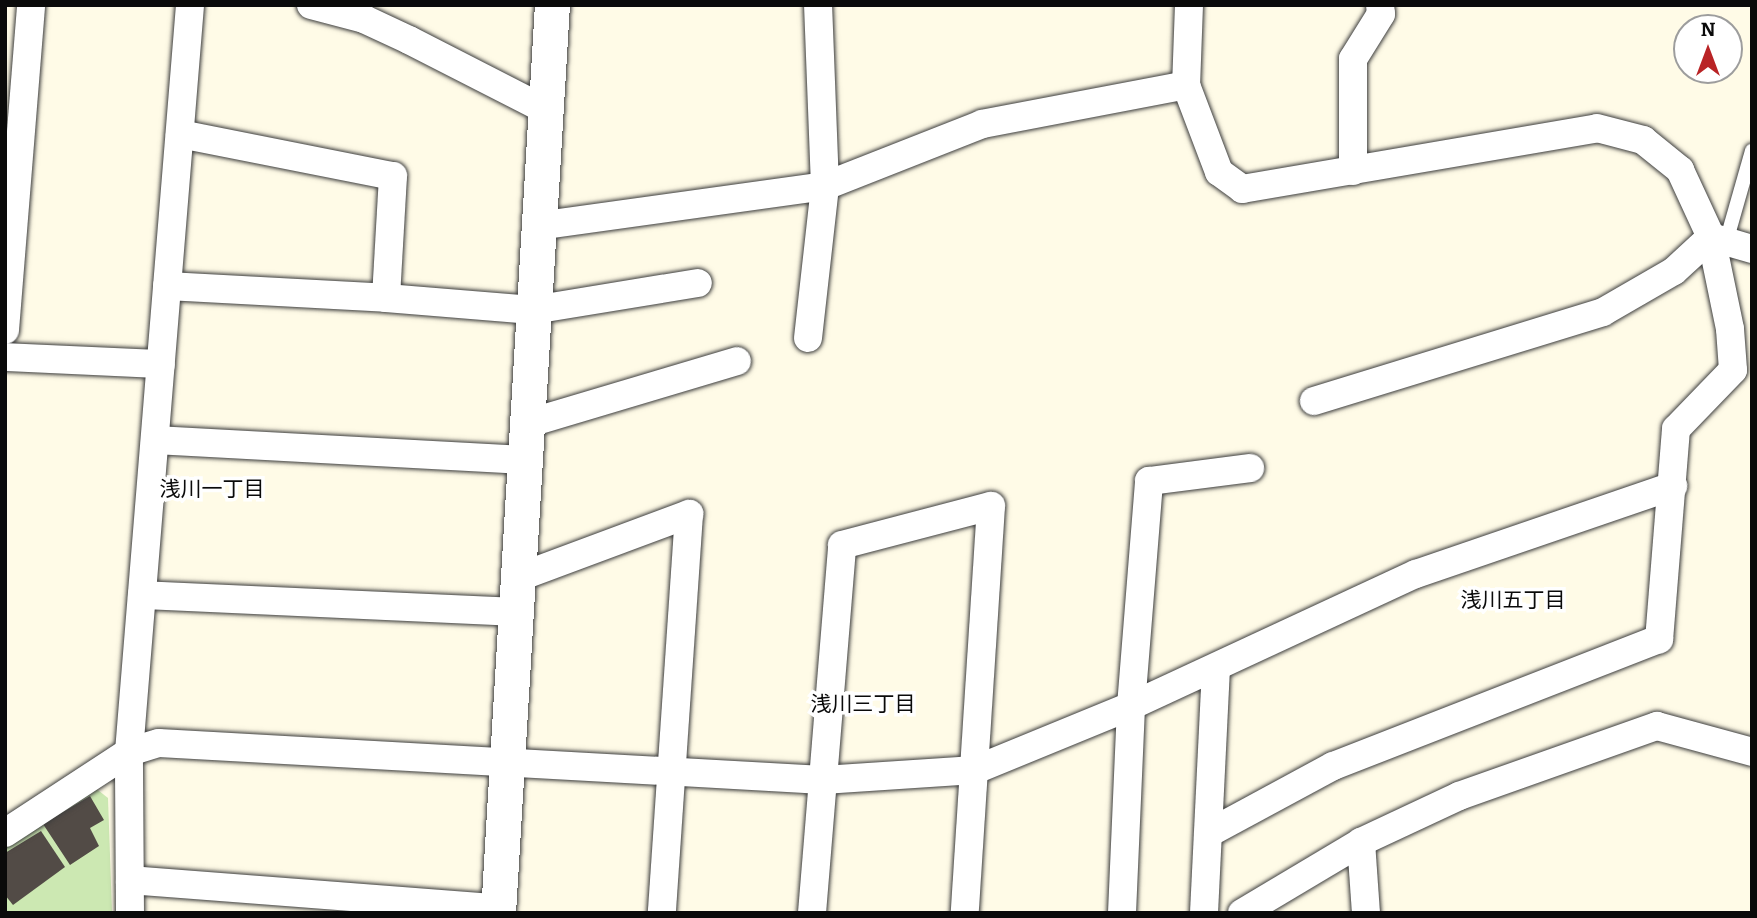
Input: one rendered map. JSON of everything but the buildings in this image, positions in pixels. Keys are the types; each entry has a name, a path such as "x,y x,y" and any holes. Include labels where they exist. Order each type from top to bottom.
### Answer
{"street":[{"path":"5,330 31,5"},
{"path":"130,913 129,752 190,5"},
{"path":"311,5 364,19 545,110"},
{"path":"130,880 498,910 552,5"},
{"path":"808,338 825,186 818,5"},
{"path":"1189,5 1186,85 1219,172 1242,188 1353,172 1597,128 1643,140 1680,170 1730,243 1733,370 1676,429 1659,639 1334,766 1211,832"},
{"path":"1353,172 1353,59 1381,14 1380,5"},
{"path":"538,226 825,186 982,124 1186,85"},
{"path":"180,134 393,176 386,298"},
{"path":"1314,401 1603,313 1674,271 1730,243"},
{"path":"167,286 386,298 533,310 698,283"},
{"path":"5,357 161,364"},
{"path":"526,424 737,361"},
{"path":"155,440 524,460"},
{"path":"1122,913 1131,706 1149,481 1250,468"},
{"path":"5,833 129,752 159,743 823,780 975,770 1131,706 1416,574 1673,486"},
{"path":"812,913 842,545 991,506 965,913"},
{"path":"517,578 690,514 662,913"},
{"path":"142,595 515,612"},
{"path":"1204,913 1211,832 1216,668"},
{"path":"1242,913 1361,842 1459,796 1657,726 1752,752"},
{"path":"1361,842 1366,913"}],"lane":[{"path":"1730,243 1752,151"}],"green space":[{"path":"94,787 108,798 112,913 5,913 5,840"}],"district":[{"name":"浅川一丁目","path":"212,489"},
{"name":"浅川五丁目","path":"1513,600"},
{"name":"浅川三丁目","path":"863,704"}]}
